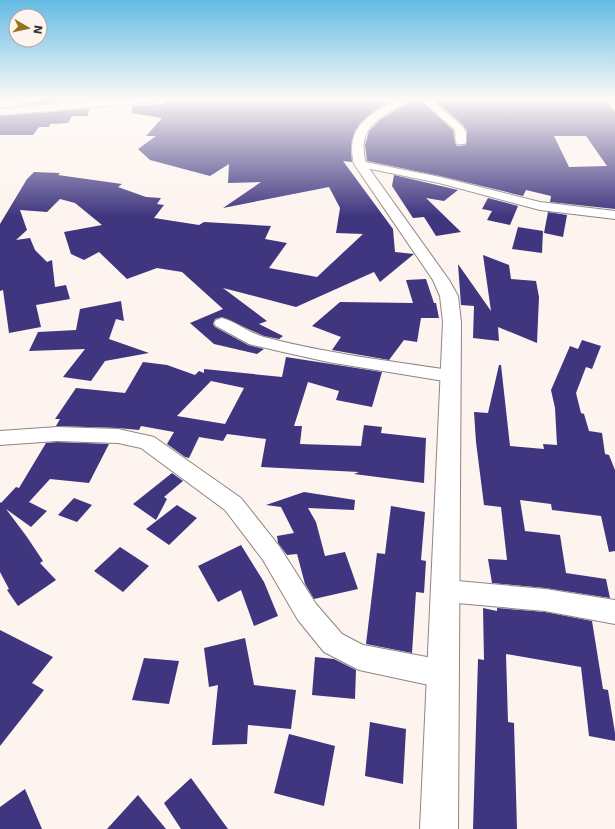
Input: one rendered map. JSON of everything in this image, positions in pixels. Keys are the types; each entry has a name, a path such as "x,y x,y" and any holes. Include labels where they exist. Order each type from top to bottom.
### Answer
{"street":[{"path":"358,138 356,155 360,164 431,264 448,296 452,322 439,829"},
{"path":"461,138 461,142"},
{"path":"360,164 440,180 540,206 615,215"},
{"path":"222,323 255,340 283,348 328,358 450,376"},
{"path":"0,438 64,434 118,436 146,442 233,504 271,553 307,612 333,643 358,657 443,674"},
{"path":"446,591 545,600 615,612"}],"building":[{"path":"154,138 353,138 351,151 352,162 343,161 393,229 395,252 414,254 380,282 374,272 296,307 223,288 267,321 259,324 283,336 279,339 264,336 222,317 215,319 213,324 215,327 248,345 264,349 257,354 214,344 190,323 223,309 182,272 157,268 127,279 99,252 84,260 71,254 64,232 102,225 75,203 60,199 47,212 20,210 27,230 16,240 30,238 35,250 47,262 52,260 55,287 66,285 70,299 36,305 41,327 9,333 3,290 0,291 0,224 27,179 34,172 60,173 58,175 122,184 118,187 146,197 161,198 157,204 164,205 154,218 199,225 204,222 271,226 265,239 287,243 269,268 317,277 363,234 336,233 340,208 329,187 223,208 261,182 228,183 229,164 210,176 150,160 138,149"},
{"path":"367,138 454,138 457,146 466,145 467,138 555,138 569,167 607,166 587,138 615,138 615,209 550,202 551,196 526,190 523,196 440,176 367,161 365,145"},
{"path":"394,175 458,190 444,201 426,198 461,232 436,236 424,217 413,218 392,186"},
{"path":"488,198 518,206 510,225 487,220 492,211 482,209"},
{"path":"548,212 567,215 563,237 544,233"},
{"path":"518,227 543,231 542,253 512,249"},
{"path":"483,255 509,265 511,279 536,281 539,297 537,343 498,327 499,341 473,338 474,306 461,305 458,264 491,311"},
{"path":"426,279 434,303 436,303 439,318 421,318 417,342 404,340 389,360 332,350 341,337 312,326 340,302 413,303 406,280"},
{"path":"121,301 124,321 116,319 109,339 149,353 105,361 91,381 63,377 85,349 29,351 38,332 76,330 80,309"},
{"path":"582,340 601,346 592,369 586,367 576,393 581,413 584,414 589,431 602,433 605,454 609,455 615,470 615,551 609,552 601,516 552,510 551,504 520,500 525,531 560,535 566,573 606,579 610,598 545,588 492,583 488,559 507,560 501,507 484,505 476,442 474,412 488,413 499,365 501,365 510,446 544,449 543,444 557,445 555,408 551,390 570,346 578,349"},
{"path":"286,357 382,372 372,407 336,400 339,391 308,382 294,426 302,426 300,444 361,446 364,425 382,427 381,433 426,438 424,483 354,474 359,472 261,467 266,439 227,434 223,441 199,437 189,458 185,457 167,444 174,432 141,426 139,430 56,426 60,419 55,419 76,388 125,393 143,362 167,365 195,375 199,371 204,373 204,369 282,377","holes":["211,381 244,388 225,424 177,416"]},
{"path":"46,443 109,444 89,483 50,479 29,502 47,511 31,527 6,509 43,561 40,563 56,580 18,606 7,590 9,589 0,572 0,502 1,503 16,487 19,488"},
{"path":"172,473 183,481 164,497 167,499 156,520 133,504"},
{"path":"304,492 355,500 354,510 308,508 316,522 325,556 345,552 358,589 314,599 305,584 297,554 287,555 278,543 277,536 294,533 281,507 266,505"},
{"path":"74,498 92,505 77,522 58,515"},
{"path":"177,505 197,518 169,545 146,529"},
{"path":"391,506 425,512 421,560 426,561 424,593 416,592 412,653 366,644 377,553 385,554"},
{"path":"241,545 264,582 278,616 254,626 241,590 218,602 198,566"},
{"path":"120,547 149,566 123,592 94,571"},
{"path":"483,608 497,611 497,608 545,612 592,621 603,689 608,690 615,733 615,741 589,736 581,667 506,654 508,722 514,723 517,829 473,829 478,659 484,660"},
{"path":"0,630 53,657 32,683 44,690 0,746"},
{"path":"245,638 254,685 296,690 291,729 248,725 247,744 212,745 218,685 209,687 204,648"},
{"path":"315,657 334,659 356,670 355,699 312,695"},
{"path":"144,658 179,661 169,704 132,700"},
{"path":"370,722 406,729 403,784 365,776"},
{"path":"289,734 335,746 324,806 274,793"},
{"path":"191,778 228,829 181,829 164,803"},
{"path":"25,789 42,829 0,829 0,807"},
{"path":"138,795 166,829 107,829"}]}
